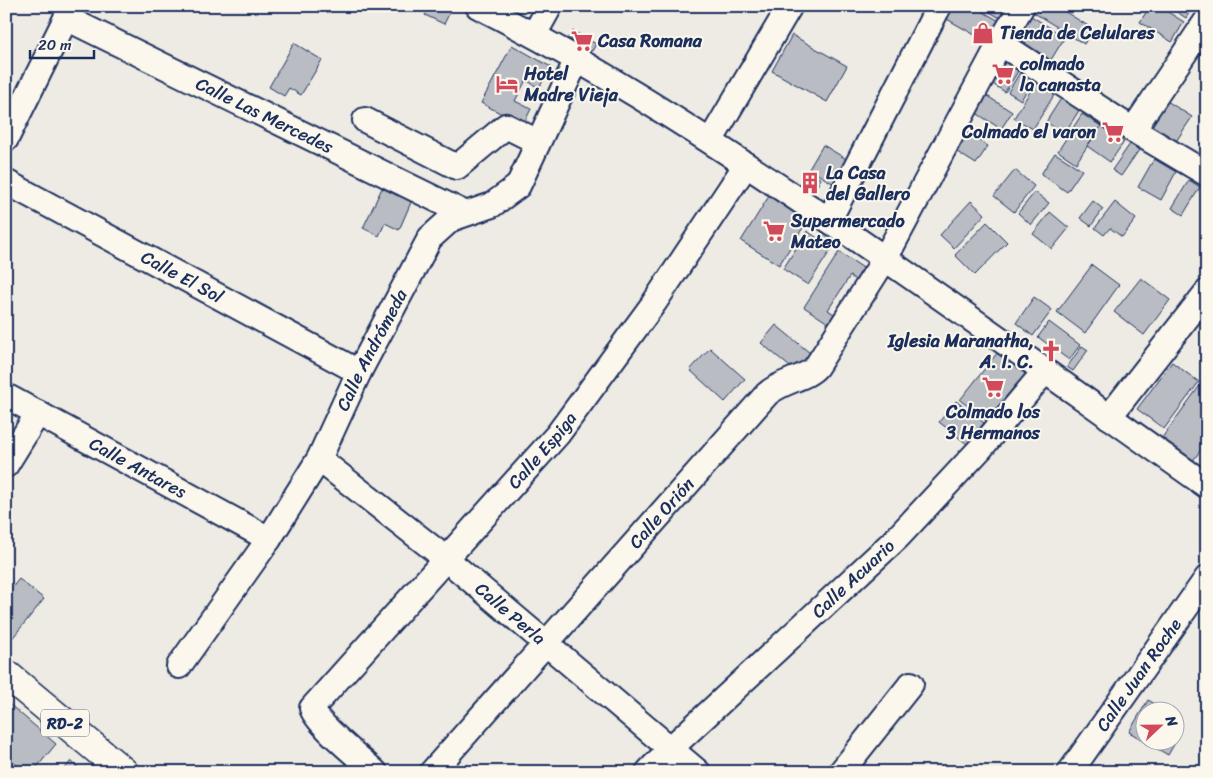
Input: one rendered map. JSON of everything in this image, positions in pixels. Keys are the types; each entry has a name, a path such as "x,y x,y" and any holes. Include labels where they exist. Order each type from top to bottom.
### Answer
{"main road":[{"name":"RD-2","path":"6,674 124,772"}],"street":[{"path":"478,6 577,59 711,140 886,258 1207,486"},
{"path":"534,35 550,6"},
{"path":"711,140 790,6"},
{"path":"829,220 877,130 939,6"},
{"name":"Calle Orión","path":"432,772 767,394 789,380 813,370 886,258 1000,43 1022,6"},
{"path":"6,139 69,12"},
{"name":"Calle Las Mercedes","path":"69,12 464,213"},
{"path":"1133,130 1207,20"},
{"path":"1000,43 1133,130 1207,174"},
{"name":"Calle Andrómeda","path":"179,666 269,539 319,459 359,372 430,238 450,219 492,205 518,186 577,59"},
{"path":"365,120 457,167 506,126 538,142"},
{"name":"Calle Espiga","path":"375,772 314,713 312,708 325,691 558,434 654,303 746,165"},
{"name":"Calle El Sol","path":"6,182 359,372"},
{"path":"1109,417 1207,292"},
{"name":"Calle Acuario","path":"648,772 671,748 898,537 980,449 1045,371"},
{"name":"Calle Antares","path":"6,396 269,539"},
{"path":"6,465 38,413"},
{"name":"Calle Perla","path":"319,459 445,558 698,772"},
{"name":"Calle Juan Roche","path":"1070,772 1207,578"},
{"path":"841,772 911,684"}],"building":[{"path":"429,6 453,6 444,24 425,15"},
{"name":"Tienda de Celulares","path":"952,6 973,6 1001,22 989,43 945,18"},
{"path":"979,6 1009,6 1002,19"},
{"path":"1030,6 1056,6 1093,29 1084,44 1028,9"},
{"path":"1150,6 1158,6 1184,22 1172,42 1140,22"},
{"path":"1168,6 1193,6 1186,18"},
{"path":"1031,16 1065,37 1049,63 1015,41"},
{"name":"Casa Romana","path":"573,31 596,44 592,51 568,38"},
{"path":"792,35 847,66 827,102 772,71"},
{"path":"294,43 322,60 301,95 289,88 284,96 269,87"},
{"name":"Hotel Madre Vieja","path":"512,45 551,67 539,88 526,80 515,101 531,109 523,125 481,103"},
{"name":"colmado la canasta","path":"1000,55 1020,68 1005,92 985,79"},
{"path":"1022,69 1035,77 1021,100 1008,92"},
{"path":"1037,80 1056,92 1033,129 1014,118"},
{"path":"981,92 1012,112 1001,129 970,109"},
{"path":"1062,97 1080,109 1064,134 1046,122"},
{"path":"1167,101 1192,117 1173,146 1149,130"},
{"path":"1082,114 1101,126 1076,163 1058,151"},
{"path":"1101,126 1124,142 1110,162 1087,146"},
{"path":"966,132 988,146 976,164 954,150"},
{"path":"1130,144 1139,150 1121,176 1112,170"},
{"path":"823,145 853,163 839,187 809,169"},
{"path":"1055,153 1082,170 1067,192 1041,174"},
{"path":"1154,159 1176,172 1161,200 1138,187"},
{"path":"1015,170 1034,186 1014,212 994,196"},
{"name":"La Casa del Gallero","path":"809,171 821,179 812,194 800,186"},
{"path":"1189,180 1200,187 1183,215 1172,208"},
{"path":"402,187 415,193 399,230 385,223 379,236 363,228 382,188 398,196"},
{"path":"1035,192 1049,203 1031,225 1018,213"},
{"name":"Supermercado Mateo","path":"769,196 808,220 779,265 741,241"},
{"path":"971,201 985,214 954,248 940,235"},
{"path":"1093,201 1103,209 1091,226 1080,218"},
{"path":"1115,202 1136,219 1122,237 1110,228 1104,235 1095,228"},
{"path":"1050,212 1069,228 1052,249 1033,234"},
{"path":"987,222 1007,242 975,275 955,255"},
{"path":"824,230 838,239 808,285 783,269 807,231 819,239"},
{"path":"839,252 865,269 858,282 850,276 828,310 837,316 831,325 804,307"},
{"path":"1092,265 1119,285 1085,333 1057,312"},
{"path":"1141,278 1170,300 1144,335 1114,312"},
{"path":"1034,297 1052,310 1033,336 1016,323"},
{"path":"1049,322 1080,345 1069,360 1038,337"},
{"path":"776,325 810,353 795,371 761,343"},
{"path":"1082,346 1088,350 1073,371 1067,367"},
{"path":"710,348 745,379 725,402 690,370"},
{"name":"Colmado los 3 Hermanos","path":"998,352 1026,374 988,422 960,400"},
{"path":"1172,362 1199,382 1164,429 1137,409"},
{"path":"1206,377 1207,441 1190,465 1159,442"},
{"path":"956,401 984,423 967,444 939,422"},
{"path":"19,579 44,599 6,646 6,595"},
{"path":"8,703 56,744 33,772 26,772 6,757 6,705"},
{"path":"1136,720 1136,736 1129,732"},
{"path":"1160,750 1171,750 1168,755"},
{"path":"71,761 83,772 62,772"}],"place":[{"name":"Tienda de Celulares","path":"983,33"},
{"name":"Casa Romana","path":"582,41"},
{"name":"colmado la canasta","path":"1003,74"},
{"name":"Hotel Madre Vieja","path":"507,84"},
{"name":"Colmado el varon","path":"1113,132"},
{"name":"La Casa del Gallero","path":"810,183"},
{"name":"Supermercado Mateo","path":"774,231"},
{"name":"Iglesia Maranatha, A. I. C.","path":"1051,351"},
{"name":"Colmado los 3 Hermanos","path":"993,387"}]}
